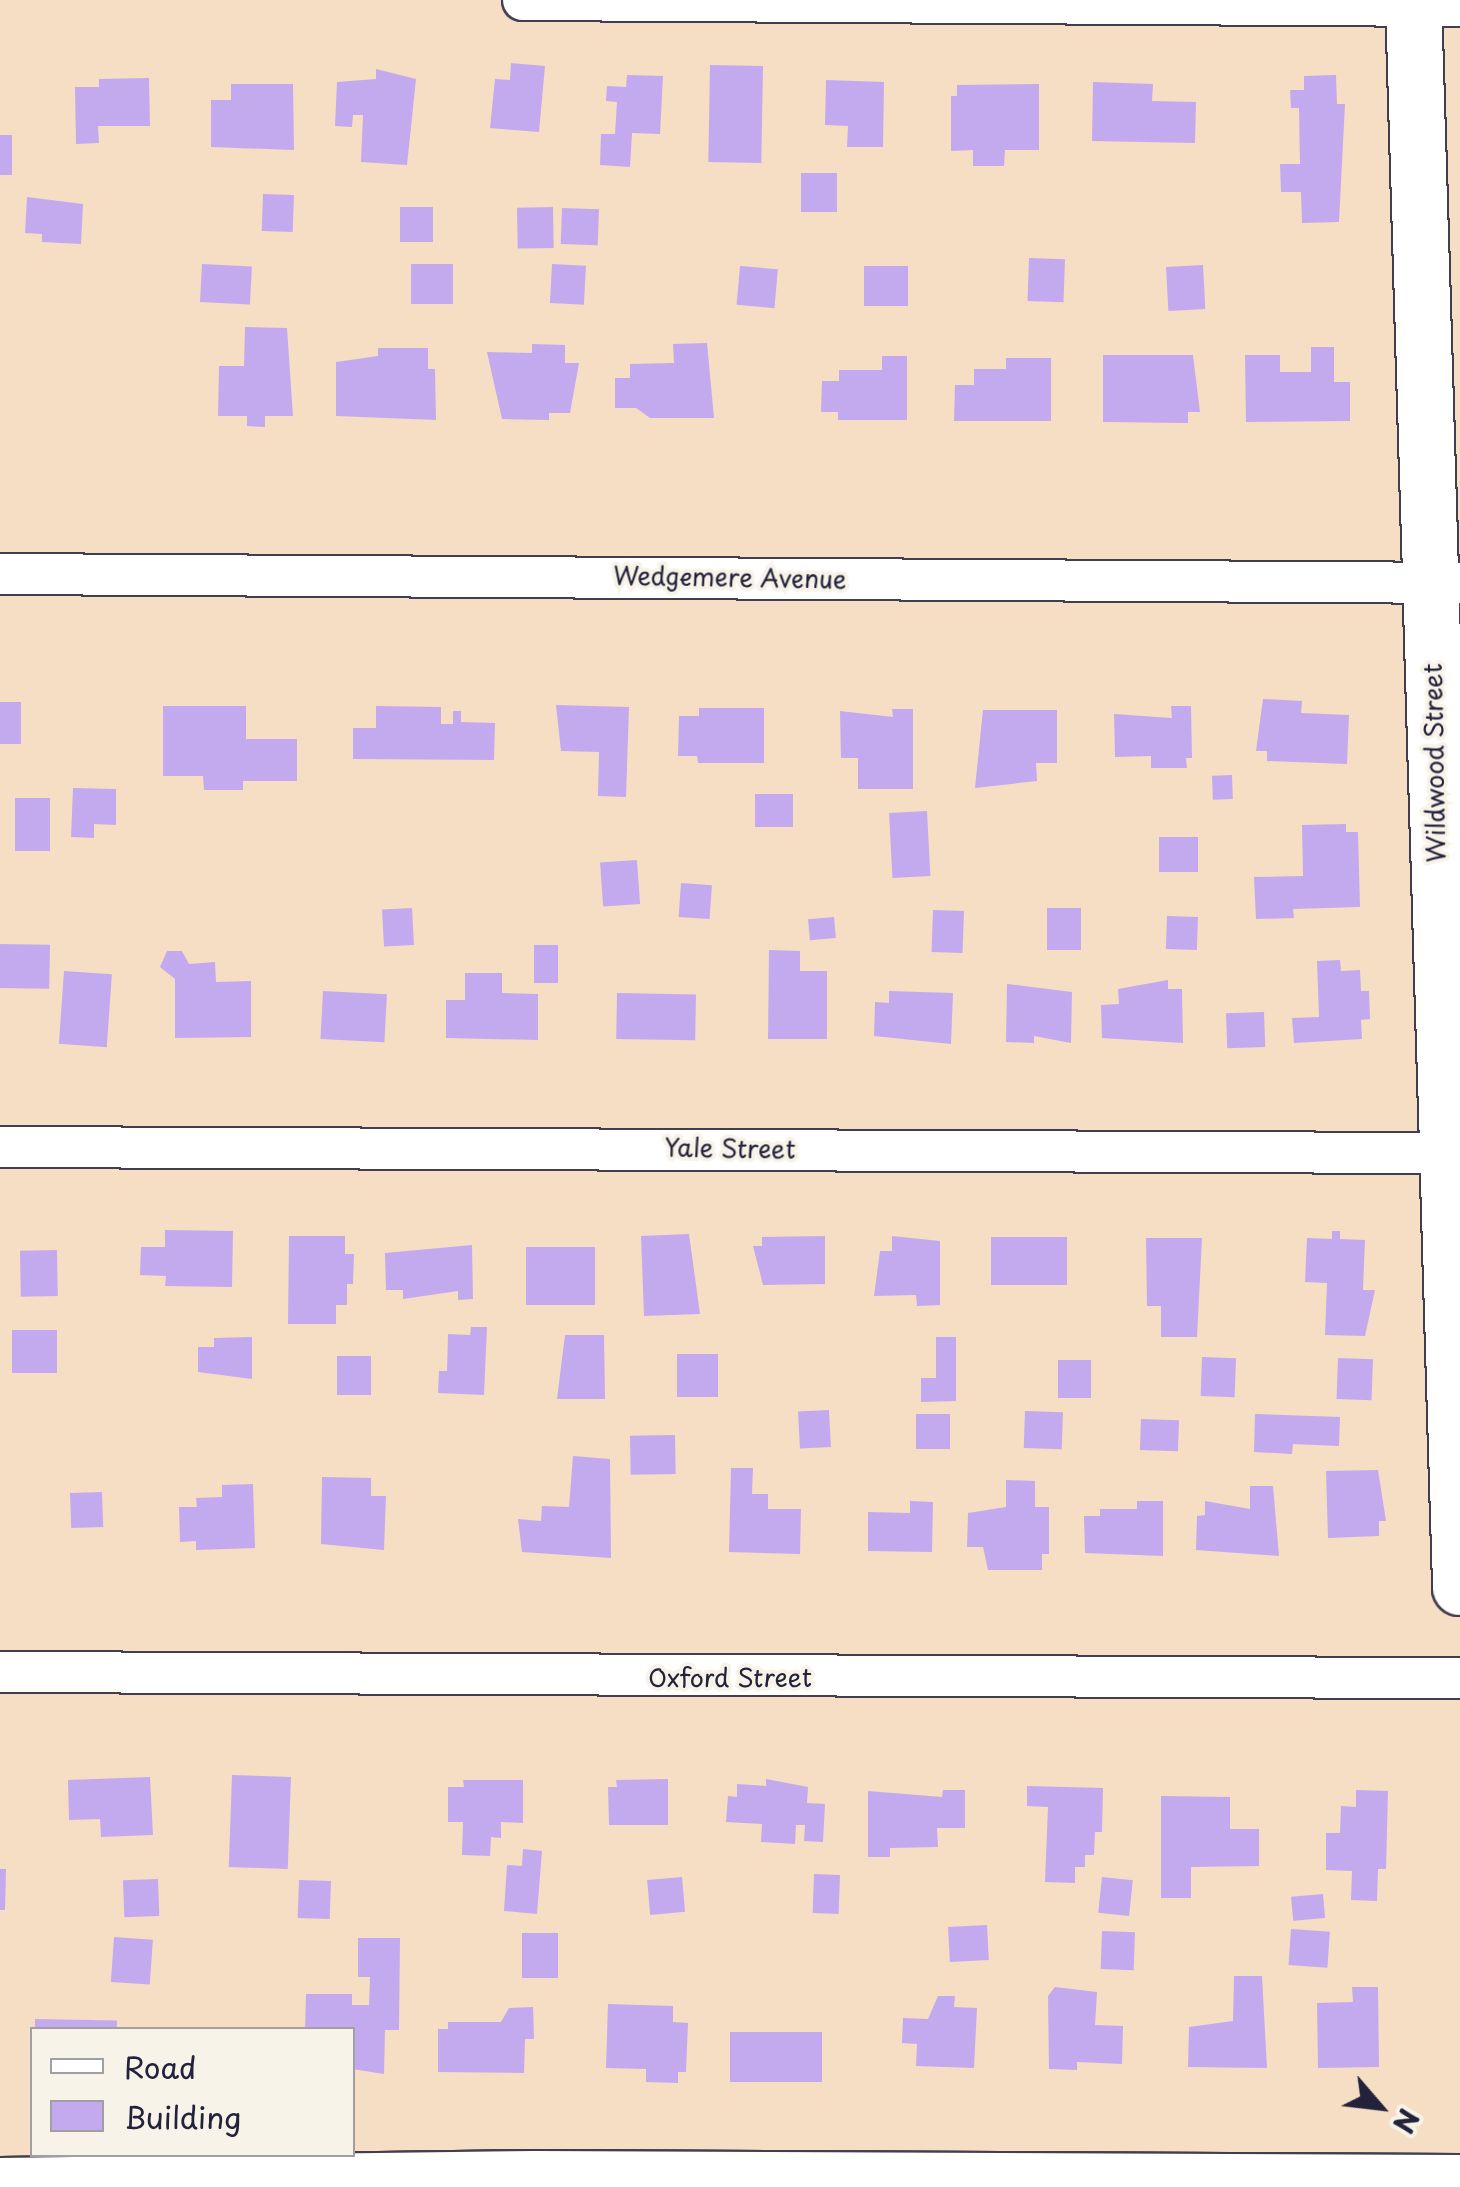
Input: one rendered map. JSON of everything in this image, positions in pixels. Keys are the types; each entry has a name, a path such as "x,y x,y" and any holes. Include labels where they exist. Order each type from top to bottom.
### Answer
{"street":[{"path":"524,0 1429,4"},
{"name":"Wildwood Street","path":"1429,4 1444,584 1460,1586"},
{"name":"Wedgemere Avenue","path":"0,574 1444,584"},
{"name":"Yale Street","path":"0,1147 1452,1153"},
{"name":"Oxford Street","path":"0,1672 1460,1678"},
{"path":"0,2178 267,2181 1460,2175"}],"building":[{"path":"511,63 545,66 539,132 490,128 495,79 510,80"},
{"path":"710,65 763,66 761,163 708,162"},
{"path":"376,69 416,79 407,165 361,162 363,115 353,115 352,127 335,126 337,82 376,79"},
{"path":"627,75 663,76 660,134 632,133 630,167 600,165 601,134 615,134 617,102 606,101 607,86 626,87"},
{"path":"1336,75 1337,104 1345,104 1339,222 1302,223 1301,192 1281,192 1280,164 1300,164 1299,108 1291,108 1290,90 1304,90 1304,76"},
{"path":"149,78 150,126 98,126 99,143 76,144 75,87 99,87 99,79"},
{"path":"826,80 884,82 883,147 847,147 848,126 825,125"},
{"path":"1093,82 1153,84 1152,101 1196,102 1195,143 1092,141"},
{"path":"231,84 293,84 294,150 211,147 211,100 231,100"},
{"path":"1039,84 1039,150 1005,150 1004,166 973,166 973,150 951,151 951,96 957,96 957,85"},
{"path":"0,135 12,135 12,175 0,175"},
{"path":"801,173 837,173 837,212 801,212"},
{"path":"263,194 294,195 293,232 262,231"},
{"path":"27,197 83,204 81,244 42,242 42,234 25,233"},
{"path":"400,207 433,207 433,242 400,242"},
{"path":"553,207 554,248 518,249 517,208"},
{"path":"562,208 599,209 598,245 561,244"},
{"path":"1029,258 1065,259 1063,302 1027,301"},
{"path":"202,264 252,267 250,305 200,302"},
{"path":"411,264 453,264 453,304 411,304"},
{"path":"552,264 586,266 584,305 550,303"},
{"path":"1203,265 1205,309 1168,311 1166,267"},
{"path":"740,266 778,269 774,308 737,305"},
{"path":"864,266 908,266 908,306 864,306"},
{"path":"245,327 287,328 293,416 265,416 265,427 247,426 247,416 218,416 219,366 244,366"},
{"path":"707,343 714,418 650,418 636,408 615,408 615,378 630,378 630,364 674,363 673,344"},
{"path":"532,344 565,345 565,363 579,363 570,413 549,413 549,420 502,419 487,352 532,353"},
{"path":"1311,347 1334,347 1334,382 1350,382 1350,421 1246,422 1245,355 1280,355 1280,372 1311,372"},
{"path":"378,348 428,348 428,369 435,369 436,420 336,416 336,362 378,356"},
{"path":"1103,355 1193,355 1200,412 1188,412 1188,423 1103,422"},
{"path":"882,356 907,356 907,420 838,420 838,412 821,412 822,381 839,381 839,370 882,370"},
{"path":"1006,358 1051,358 1051,421 954,421 955,385 974,385 974,369 1006,369"},
{"path":"1263,699 1302,701 1301,713 1349,715 1347,764 1267,761 1267,751 1256,751"},
{"path":"0,702 21,702 21,744 0,744"},
{"path":"556,705 629,707 626,797 598,796 599,752 561,751"},
{"path":"163,706 246,706 246,739 297,739 297,781 243,781 243,790 204,790 203,776 163,776"},
{"path":"376,706 441,707 441,724 453,724 453,711 461,711 461,722 495,723 494,760 353,759 353,728 376,728"},
{"path":"1171,706 1191,706 1192,758 1186,758 1187,768 1151,768 1151,756 1115,757 1114,714 1172,718"},
{"path":"699,708 764,708 764,763 698,763 697,756 678,756 679,716 699,716"},
{"path":"892,709 913,709 913,789 858,789 858,758 841,758 840,711 893,717"},
{"path":"983,710 1057,710 1057,763 1036,763 1037,781 975,788"},
{"path":"1232,775 1233,799 1213,800 1212,776"},
{"path":"73,788 116,789 116,825 94,824 94,838 71,837"},
{"path":"755,794 793,794 793,827 755,827"},
{"path":"15,798 50,798 50,851 15,851"},
{"path":"927,811 930,876 892,878 889,813"},
{"path":"1346,824 1346,832 1358,832 1360,907 1293,909 1294,918 1256,919 1254,877 1303,876 1302,825"},
{"path":"1159,837 1198,837 1198,872 1159,872"},
{"path":"637,860 640,904 603,906 600,863"},
{"path":"681,883 712,885 710,919 679,917"},
{"path":"412,908 414,945 384,947 382,910"},
{"path":"1047,908 1081,908 1081,950 1047,950"},
{"path":"933,910 964,911 963,953 932,952"},
{"path":"1167,916 1198,917 1197,950 1166,949"},
{"path":"834,917 836,938 810,940 808,919"},
{"path":"0,944 50,945 49,989 0,988"},
{"path":"534,945 558,945 558,983 534,983"},
{"path":"769,950 800,951 800,971 827,971 827,1039 768,1039"},
{"path":"167,951 182,951 189,964 215,962 216,982 251,981 251,1037 175,1038 175,979 160,967"},
{"path":"1340,960 1341,971 1360,970 1361,991 1369,991 1370,1019 1361,1020 1362,1039 1294,1043 1292,1018 1319,1017 1317,961"},
{"path":"64,971 112,974 107,1047 59,1044"},
{"path":"465,973 502,973 502,993 538,994 538,1040 446,1038 446,1000 465,1000"},
{"path":"1168,980 1168,989 1182,989 1183,1043 1102,1038 1101,1005 1119,1004 1118,989"},
{"path":"1007,984 1072,992 1071,1043 1034,1036 1034,1043 1006,1042"},
{"path":"323,991 387,994 384,1042 320,1039"},
{"path":"889,991 953,993 951,1044 874,1036 875,1002 889,1003"},
{"path":"617,993 696,994 695,1040 616,1039"},
{"path":"1264,1012 1265,1047 1227,1048 1226,1013"},
{"path":"165,1230 233,1231 232,1287 165,1286 166,1276 140,1275 141,1247 165,1247"},
{"path":"1332,1231 1340,1231 1340,1239 1365,1240 1363,1290 1375,1290 1365,1336 1325,1335 1327,1283 1305,1282 1307,1238 1332,1239"},
{"path":"689,1234 700,1314 644,1316 641,1236"},
{"path":"289,1236 345,1236 345,1254 354,1254 353,1284 347,1284 347,1305 336,1305 336,1324 288,1324"},
{"path":"825,1236 825,1284 763,1285 753,1246 762,1246 762,1237"},
{"path":"892,1236 940,1241 940,1305 917,1306 916,1295 874,1296 880,1251 892,1251"},
{"path":"991,1237 1067,1237 1067,1285 991,1285"},
{"path":"1146,1238 1202,1238 1197,1337 1161,1337 1161,1306 1147,1306"},
{"path":"472,1245 473,1299 458,1300 458,1291 403,1299 403,1290 386,1290 385,1253"},
{"path":"526,1247 595,1247 595,1305 526,1305"},
{"path":"57,1250 58,1296 21,1297 20,1251"},
{"path":"471,1327 487,1327 484,1395 438,1393 439,1371 447,1371 448,1334 470,1335"},
{"path":"12,1330 57,1330 57,1373 12,1373"},
{"path":"565,1335 604,1335 605,1399 557,1399"},
{"path":"252,1337 252,1379 198,1372 198,1347 214,1347 214,1338"},
{"path":"936,1337 956,1337 956,1401 921,1402 921,1378 936,1378"},
{"path":"677,1354 718,1354 718,1397 677,1397"},
{"path":"337,1356 371,1356 371,1395 337,1395"},
{"path":"1202,1357 1236,1358 1235,1397 1201,1396"},
{"path":"1338,1358 1373,1359 1372,1400 1337,1399"},
{"path":"1058,1360 1091,1360 1091,1398 1058,1398"},
{"path":"829,1410 831,1447 800,1449 798,1412"},
{"path":"1025,1411 1063,1412 1062,1449 1024,1448"},
{"path":"916,1414 950,1414 950,1449 916,1449"},
{"path":"1255,1414 1340,1417 1339,1446 1293,1444 1292,1454 1254,1452"},
{"path":"1141,1419 1179,1420 1178,1451 1140,1450"},
{"path":"675,1435 676,1474 631,1475 630,1436"},
{"path":"573,1456 610,1459 611,1558 522,1552 518,1519 541,1521 542,1506 569,1507"},
{"path":"731,1468 753,1468 752,1494 768,1494 768,1509 801,1509 800,1554 729,1552"},
{"path":"1378,1470 1386,1521 1379,1521 1379,1536 1328,1538 1326,1471"},
{"path":"322,1477 371,1478 371,1496 386,1496 384,1550 321,1544"},
{"path":"1006,1480 1035,1481 1035,1507 1049,1507 1049,1554 1042,1554 1042,1570 988,1570 983,1547 967,1547 968,1513 1006,1507"},
{"path":"253,1484 255,1548 196,1550 196,1541 180,1542 179,1507 197,1507 196,1498 222,1497 222,1485"},
{"path":"1250,1486 1273,1486 1279,1556 1196,1550 1197,1516 1205,1515 1205,1501 1250,1509"},
{"path":"102,1492 103,1527 71,1528 70,1493"},
{"path":"910,1501 933,1502 932,1552 868,1551 868,1512 910,1513"},
{"path":"1137,1501 1163,1501 1163,1556 1085,1553 1084,1516 1100,1516 1100,1509 1137,1509"},
{"path":"232,1775 291,1777 288,1869 229,1867"},
{"path":"150,1777 153,1835 101,1837 100,1819 69,1820 68,1780"},
{"path":"668,1779 668,1825 609,1825 608,1787 617,1787 616,1780"},
{"path":"766,1779 808,1787 807,1803 825,1804 823,1842 804,1841 805,1825 796,1825 795,1844 761,1842 762,1824 726,1822 728,1796 737,1797 737,1784 766,1786"},
{"path":"463,1780 523,1780 523,1823 501,1822 501,1838 491,1837 490,1856 462,1855 463,1822 448,1822 448,1787 464,1787"},
{"path":"1027,1786 1103,1788 1102,1832 1095,1832 1094,1855 1085,1855 1085,1867 1075,1867 1075,1883 1045,1882 1048,1807 1027,1806"},
{"path":"943,1790 965,1790 965,1828 937,1828 938,1847 890,1848 890,1857 868,1857 868,1791 942,1797"},
{"path":"1356,1790 1388,1791 1386,1869 1378,1869 1377,1901 1351,1900 1352,1871 1326,1870 1326,1833 1340,1833 1341,1806 1356,1807"},
{"path":"1161,1796 1230,1797 1230,1829 1259,1829 1259,1866 1191,1867 1191,1898 1161,1898"},
{"path":"523,1849 542,1851 537,1914 504,1911 507,1865 522,1866"},
{"path":"0,1869 6,1869 5,1910 0,1910"},
{"path":"814,1874 840,1875 839,1914 813,1913"},
{"path":"682,1877 685,1912 650,1915 647,1880"},
{"path":"1102,1877 1133,1880 1129,1916 1098,1913"},
{"path":"158,1879 159,1916 124,1917 123,1880"},
{"path":"299,1880 331,1881 330,1919 298,1918"},
{"path":"1323,1894 1325,1918 1293,1921 1291,1897"},
{"path":"987,1925 989,1960 950,1962 948,1927"},
{"path":"1291,1929 1330,1932 1327,1968 1288,1965"},
{"path":"1102,1931 1135,1932 1134,1970 1101,1969"},
{"path":"522,1933 558,1933 558,1978 522,1978"},
{"path":"114,1937 153,1940 150,1985 111,1982"},
{"path":"358,1938 400,1938 399,2030 385,2030 384,2074 355,2069 355,2027 305,2027 306,1994 352,1994 352,2005 369,2005 370,1977 358,1977"},
{"path":"1234,1976 1262,1976 1267,2068 1188,2067 1189,2027 1233,2021"},
{"path":"1055,1987 1097,1992 1095,2025 1123,2026 1122,2064 1077,2062 1077,2070 1049,2069 1048,1996"},
{"path":"1352,1987 1378,1987 1379,2067 1318,2068 1317,2003 1353,2002"},
{"path":"938,1996 955,1996 954,2007 977,2008 974,2068 916,2066 917,2044 902,2043 903,2018 928,2019"},
{"path":"608,2004 673,2006 673,2022 688,2023 686,2072 678,2072 678,2083 646,2082 646,2069 606,2068"},
{"path":"533,2007 534,2039 525,2039 524,2073 438,2072 438,2029 448,2029 448,2022 501,2022 509,2008"},
{"path":"35,2019 117,2020 117,2027 35,2027"},
{"path":"730,2032 822,2032 822,2082 730,2082"}]}
